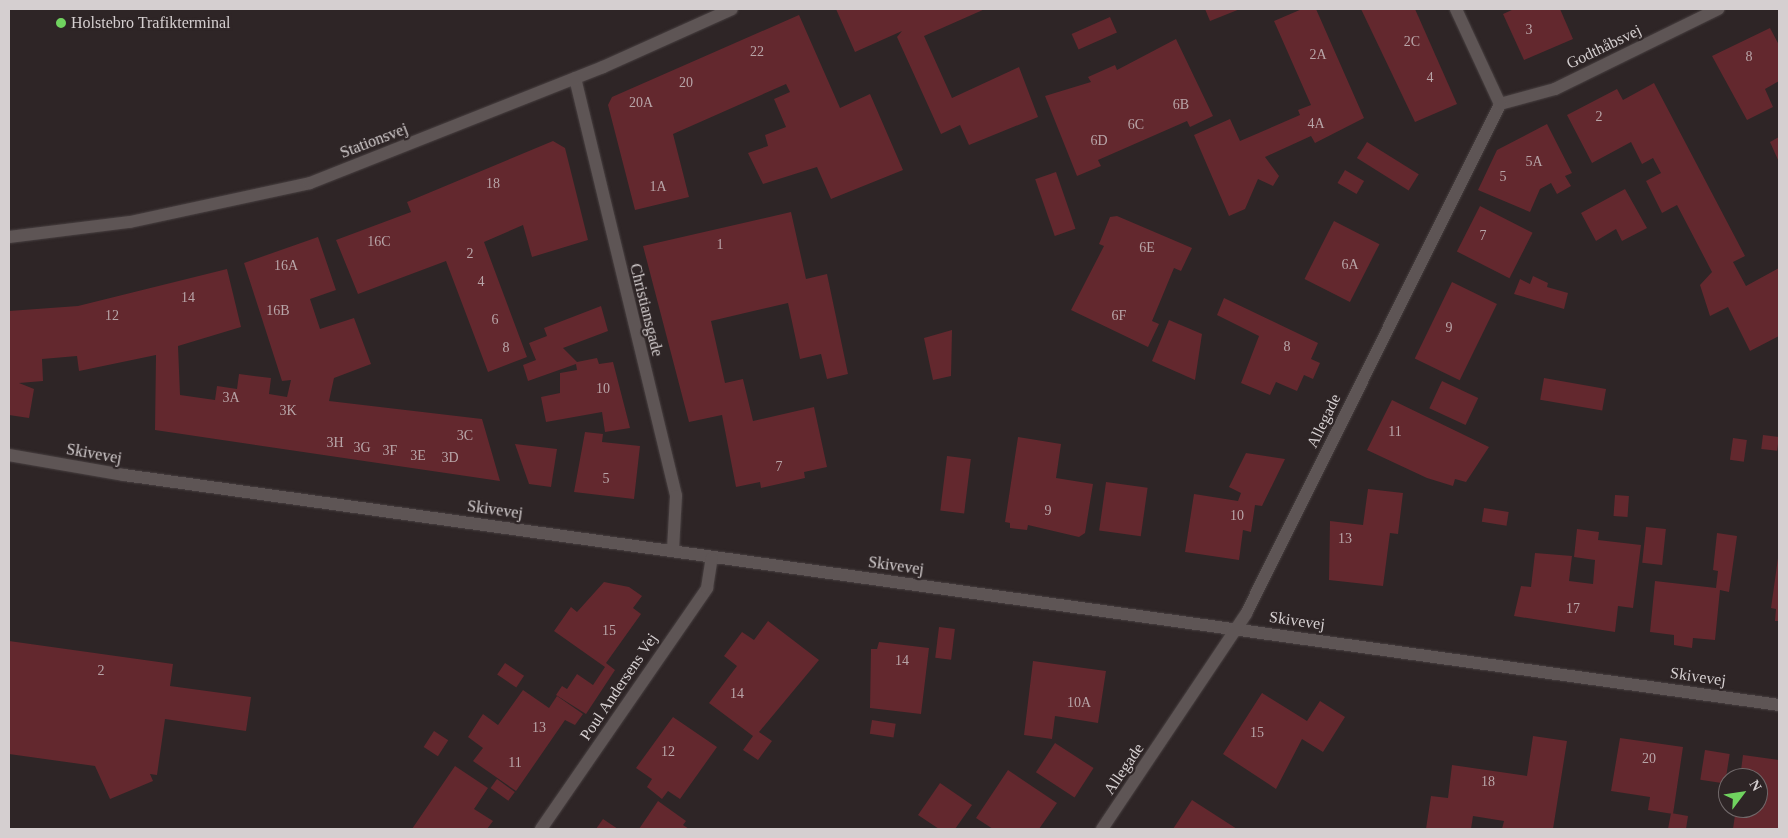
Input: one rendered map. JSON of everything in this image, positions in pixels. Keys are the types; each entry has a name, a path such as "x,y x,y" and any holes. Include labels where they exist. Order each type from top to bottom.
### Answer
{"street":[{"name":"Stationsvej","path":"9,237 130,222 310,183 575,78 732,9"},
{"path":"1456,9 1500,104"},
{"name":"Godthåbsvej","path":"1500,104 1555,89 1718,9"},
{"name":"Christiansgade","path":"575,78 676,496 673,550"},
{"name":"Allegade","path":"1102,829 1236,629 1500,104"},
{"name":"Skivevej","path":"9,455 124,476 673,550 712,558 1779,705"},
{"name":"Poul Andersens Vej","path":"541,829 707,588 712,558"}],"building":[{"path":"836,9 985,9 924,36 952,98 1019,67 1038,117 969,145 960,125 941,134 897,37 902,31 855,52"},
{"path":"1205,9 1240,9 1210,21"},
{"path":"1302,9 1316,9 1364,118 1315,143 1311,136 1265,157 1279,176 1273,186 1258,179 1245,209 1229,216 1194,135 1230,119 1240,141 1300,115 1298,110 1311,105 1274,21"},
{"path":"1361,9 1415,9 1457,104 1415,122"},
{"path":"1514,9 1560,9 1573,39 1524,60 1503,14"},
{"path":"799,15 840,108 870,94 903,170 831,199 817,167 763,184 748,153 768,146 765,135 786,127 774,99 790,92 786,84 673,134 689,197 635,210 608,105 612,97"},
{"path":"1110,17 1117,33 1079,50 1072,34"},
{"path":"1770,28 1779,45 1779,81 1765,89 1773,107 1747,120 1712,56"},
{"path":"1176,39 1213,116 1190,127 1187,121 1098,160 1101,166 1077,176 1045,96 1091,82 1088,77 1115,65 1117,70"},
{"path":"1654,83 1745,256 1733,262 1746,286 1779,268 1779,336 1750,351 1728,307 1710,316 1700,285 1712,272 1677,205 1662,213 1646,181 1661,173 1653,158 1642,164 1631,142 1592,163 1567,115 1617,89 1623,100"},
{"path":"1547,124 1572,173 1565,176 1571,186 1557,194 1551,183 1540,189 1530,212 1478,190 1497,150"},
{"path":"1779,137 1779,162 1770,142"},
{"path":"553,141 565,148 588,240 532,257 523,225 484,242 527,357 488,372 446,261 358,294 336,240 411,212 407,202"},
{"path":"1367,142 1419,174 1409,190 1357,158"},
{"path":"1345,170 1364,181 1357,194 1338,183"},
{"path":"1056,172 1076,229 1055,236 1035,179"},
{"path":"1625,189 1647,228 1622,241 1616,229 1596,241 1581,213"},
{"path":"1480,206 1533,233 1509,278 1457,251"},
{"path":"791,212 806,279 827,274 848,374 827,379 821,354 800,359 788,303 711,321 725,383 743,379 753,421 814,407 827,467 804,472 805,478 761,488 760,482 736,487 722,415 689,422 643,246"},
{"path":"1117,216 1192,248 1181,271 1174,268 1152,321 1159,324 1148,347 1071,310 1104,246 1099,244 1110,217"},
{"path":"1334,221 1379,244 1350,302 1304,279"},
{"path":"318,237 336,290 310,299 320,329 354,318 371,364 334,378 329,401 482,419 500,481 155,430 156,355 79,371 77,356 42,359 43,381 19,383 34,389 29,418 9,415 9,311 78,306 227,269 241,327 178,346 180,395 215,400 217,386 237,389 239,374 271,378 269,394 287,397 291,380 282,381 244,263"},
{"path":"1533,276 1548,283 1547,287 1568,293 1564,309 1514,294 1520,279 1530,284"},
{"path":"1452,282 1497,304 1460,380 1415,358"},
{"path":"1224,298 1318,343 1311,359 1320,363 1313,379 1304,375 1297,391 1276,382 1270,395 1241,383 1259,336 1217,315"},
{"path":"601,306 608,331 563,348 577,362 597,358 599,364 613,362 630,428 605,432 602,412 546,422 541,397 560,393 560,373 577,370 576,364 528,381 523,365 536,360 529,343 547,336 544,328"},
{"path":"1169,320 1202,334 1195,380 1152,361"},
{"path":"952,330 951,376 933,380 924,338"},
{"path":"1544,378 1606,389 1602,411 1540,400"},
{"path":"1442,381 1478,398 1466,425 1429,408"},
{"path":"1392,400 1489,447 1466,482 1455,479 1453,486 1427,478 1367,450"},
{"path":"585,432 603,434 602,442 640,446 634,499 574,492"},
{"path":"1763,435 1779,437 1777,451 1761,449"},
{"path":"1018,437 1061,444 1056,478 1093,484 1085,533 1079,537 1028,525 1027,530 1010,528 1010,523 1005,522"},
{"path":"1733,438 1747,440 1744,462 1730,460"},
{"path":"515,444 557,449 551,487 529,484"},
{"path":"1246,453 1285,459 1262,506 1255,505 1251,532 1243,530 1239,560 1185,552 1194,494 1238,501 1241,493 1229,487"},
{"path":"947,456 971,459 964,514 940,511"},
{"path":"1106,482 1148,488 1141,536 1099,531"},
{"path":"1368,489 1403,493 1398,534 1390,533 1383,586 1329,580 1330,521 1363,525"},
{"path":"1615,495 1629,496 1628,517 1614,516"},
{"path":"1484,508 1509,512 1507,526 1482,522"},
{"path":"1646,527 1666,529 1662,565 1642,563"},
{"path":"1577,529 1599,532 1598,540 1641,545 1633,608 1618,606 1615,632 1514,616 1521,586 1531,587 1535,553 1572,556 1569,581 1593,584 1595,560 1574,557"},
{"path":"1717,533 1737,536 1729,592 1720,590 1715,640 1693,638 1692,648 1674,645 1674,635 1650,632 1655,581 1716,588 1718,571 1713,570"},
{"path":"1778,558 1779,621 1775,621 1776,609 1771,608"},
{"path":"604,582 629,587 642,596 633,608 641,614 606,663 615,670 586,714 556,695 562,686 567,689 577,674 593,685 605,667 554,631 571,607 577,612"},
{"path":"768,621 819,660 759,732 772,741 758,760 743,750 753,736 709,703 737,666 724,656 742,632 754,640"},
{"path":"939,627 955,629 951,660 935,658"},
{"path":"9,641 173,664 170,686 251,697 246,731 165,719 157,775 150,774 153,781 110,799 95,766 9,754"},
{"path":"879,642 929,648 921,714 870,708 871,649 877,649"},
{"path":"1033,661 1106,671 1098,723 1055,716 1052,739 1024,735"},
{"path":"505,663 524,676 516,687 497,675"},
{"path":"523,690 549,708 557,696 583,714 575,725 565,720 516,791 473,761 483,748 468,737 483,714 498,725"},
{"path":"1262,693 1307,721 1320,701 1345,717 1323,752 1302,739 1276,789 1223,754"},
{"path":"673,717 717,747 680,799 668,791 662,799 647,787 652,779 636,768"},
{"path":"872,720 896,724 894,738 870,734"},
{"path":"434,731 448,740 438,756 424,747"},
{"path":"1533,736 1567,741 1553,829 1502,829 1504,821 1473,816 1471,829 1426,829 1431,796 1448,798 1452,765 1527,776"},
{"path":"1620,738 1683,747 1673,814 1648,810 1650,797 1611,791"},
{"path":"1055,743 1094,768 1075,797 1036,772"},
{"path":"1705,750 1730,754 1727,768 1718,768 1718,782 1700,780"},
{"path":"1743,755 1779,760 1779,829 1733,829 1735,818 1768,818 1768,768 1741,768"},
{"path":"455,766 488,788 474,809 493,821 487,829 412,829"},
{"path":"1008,770 1057,803 1039,829 993,829 976,818"},
{"path":"497,779 515,792 508,801 491,788"},
{"path":"940,783 972,805 955,829 939,829 918,815"},
{"path":"1192,800 1237,829 1173,829"},
{"path":"658,801 686,821 683,825 689,829 639,829"},
{"path":"1671,813 1688,816 1686,829 1668,829"},
{"path":"603,819 618,829 596,829"}],"place":[{"name":"Holstebro Trafikterminal","path":"61,23"}]}
